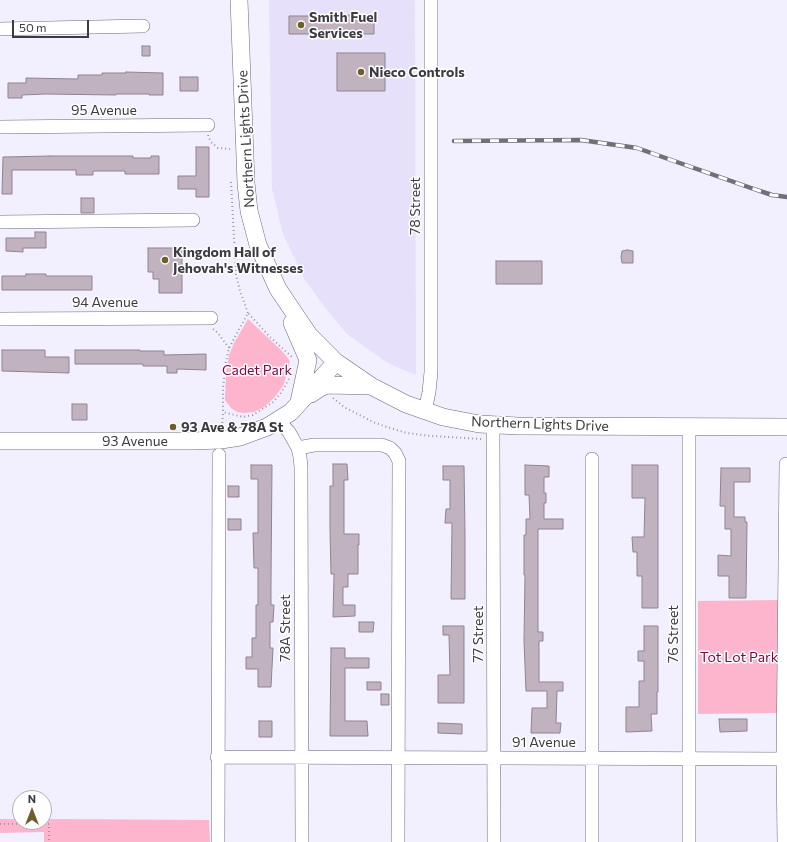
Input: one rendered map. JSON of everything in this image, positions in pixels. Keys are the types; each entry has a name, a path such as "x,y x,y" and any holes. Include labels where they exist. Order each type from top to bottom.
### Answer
{"main road":[{"name":"Northern Lights Drive","path":"239,0 246,183 249,211 258,245 278,289 309,335 336,362 388,396 425,411 453,420 493,425 787,427"},
{"path":"278,289 308,360 298,404"},
{"name":"93 Avenue","path":"0,441 193,441 221,440 250,434 279,420 298,404 336,362"},
{"path":"298,404 320,388 327,385 371,386"}],"street":[{"name":"78 Street","path":"425,411 431,372 431,0"},
{"path":"0,28 144,26"},
{"name":"95 Avenue","path":"0,126 208,125"},
{"path":"0,222 193,220"},
{"name":"94 Avenue","path":"0,319 204,318"},
{"name":"78A Street","path":"279,420 289,432 298,448 301,467 302,842"},
{"name":"77 Street","path":"493,425 494,842"},
{"name":"76 Street","path":"689,427 689,842"},
{"path":"298,448 314,445 382,445 390,448 395,453 399,461 398,842"},
{"path":"218,842 217,757 219,455"},
{"path":"592,459 592,842"},
{"path":"784,842 786,464"},
{"name":"91 Avenue","path":"217,757 785,759"}],"path":[{"path":"208,125 208,138 211,142 218,148 230,149"},
{"path":"291,372 290,379 281,393 263,410 253,415 243,417 223,412 225,366 229,348 248,313 270,337 294,359"},
{"path":"204,318 229,348"},
{"path":"0,824 49,824 49,842"}],"shaded area":[{"path":"269,0 415,0 416,375 386,362 347,334 326,309 305,280 283,234 272,189"}],"green space":[{"name":"Cadet Park","path":"248,319 283,352 290,361 283,386 274,398 264,407 254,412 244,413 237,412 231,408 225,400 226,373 229,355"},
{"name":"Tot Lot Park","path":"779,600 780,713 698,714 698,601"},
{"path":"0,819 12,819 12,830 52,830 52,819 209,820 210,842 44,842 44,832 0,833"}],"building":[{"path":"374,15 374,34 289,34 289,16"},
{"path":"142,46 150,46 150,56 142,56"},
{"name":"Nieco Controls","path":"337,53 385,53 385,91 337,91"},
{"path":"102,73 163,73 163,95 45,94 22,95 22,98 8,98 8,83 26,83 26,78 78,79 78,75 102,75"},
{"path":"180,77 198,77 198,91 180,91"},
{"path":"196,147 209,147 209,197 196,197 196,189 178,189 178,176 196,176"},
{"path":"133,156 133,158 151,158 151,156 159,156 159,174 125,174 125,171 93,171 93,175 76,175 76,170 12,170 12,194 2,194 3,157"},
{"path":"81,198 94,198 94,213 81,213"},
{"path":"35,232 46,232 46,248 23,248 23,252 6,251 6,238 35,238"},
{"name":"Kingdom Hall of Jehovah's Witnesses","path":"148,248 182,248 182,293 159,293 159,279 153,279 153,272 148,272"},
{"path":"622,251 633,251 633,263 622,263"},
{"path":"496,261 542,261 542,284 496,284"},
{"path":"26,274 46,274 46,276 92,276 92,290 2,290 2,276 26,276"},
{"path":"2,350 45,350 45,357 69,357 69,373 2,371"},
{"path":"75,350 164,351 164,355 206,354 206,370 177,369 177,373 167,373 167,366 143,366 143,364 75,364"},
{"path":"72,404 87,404 87,420 72,420"},
{"path":"333,464 347,464 348,480 344,480 344,534 359,534 358,574 348,574 348,587 343,587 343,605 355,605 355,616 333,617 334,574 331,574 330,486 333,486"},
{"path":"251,465 272,465 271,605 274,605 273,622 270,622 270,648 273,648 271,687 258,687 258,669 246,669 246,657 252,657 252,638 256,638 256,605 258,605 258,568 254,568 253,533 258,533 258,479 251,479"},
{"path":"525,465 549,466 549,477 544,477 544,493 546,493 546,503 544,503 544,519 563,519 563,529 538,529 538,632 543,632 543,641 539,641 539,682 563,682 563,691 557,691 556,723 561,723 560,733 531,733 532,708 547,708 547,691 526,691 524,641 524,535 526,535 526,519 530,519 529,495 525,495"},
{"path":"632,465 658,465 658,608 642,608 642,576 637,576 637,552 633,552 632,537 644,537 645,498 632,498"},
{"path":"443,466 464,466 465,599 451,599 452,523 445,523 446,509 450,509 450,480 443,480"},
{"path":"721,468 750,468 750,482 734,482 734,517 745,517 745,522 747,522 746,598 729,598 729,576 718,576 718,555 731,556 731,529 725,529 725,506 720,506"},
{"path":"228,486 239,486 239,497 228,497"},
{"path":"228,519 241,519 241,530 228,530"},
{"path":"359,622 374,622 373,632 359,632"},
{"path":"443,626 464,626 464,703 438,703 438,675 450,675 449,635 443,635"},
{"path":"644,626 658,626 657,714 651,714 652,731 626,732 626,707 639,707 639,681 644,681 644,661 638,661 638,651 644,651"},
{"path":"331,648 345,648 345,658 369,658 369,668 345,668 345,721 367,721 368,736 330,736"},
{"path":"367,682 381,682 381,690 367,690"},
{"path":"381,694 389,694 389,705 381,705"},
{"path":"719,719 747,719 747,731 720,732"},
{"path":"259,721 272,721 272,737 259,737"},
{"path":"438,723 462,724 462,734 438,733"}],"railway":[{"path":"454,141 581,140 637,148 772,195 787,197"}],"place":[{"name":"Smith Fuel Services","path":"301,25"},
{"name":"Nieco Controls","path":"361,72"},
{"name":"Kingdom Hall of Jehovah's Witnesses","path":"165,260"},
{"name":"93 Ave & 78A St","path":"173,427"}]}
